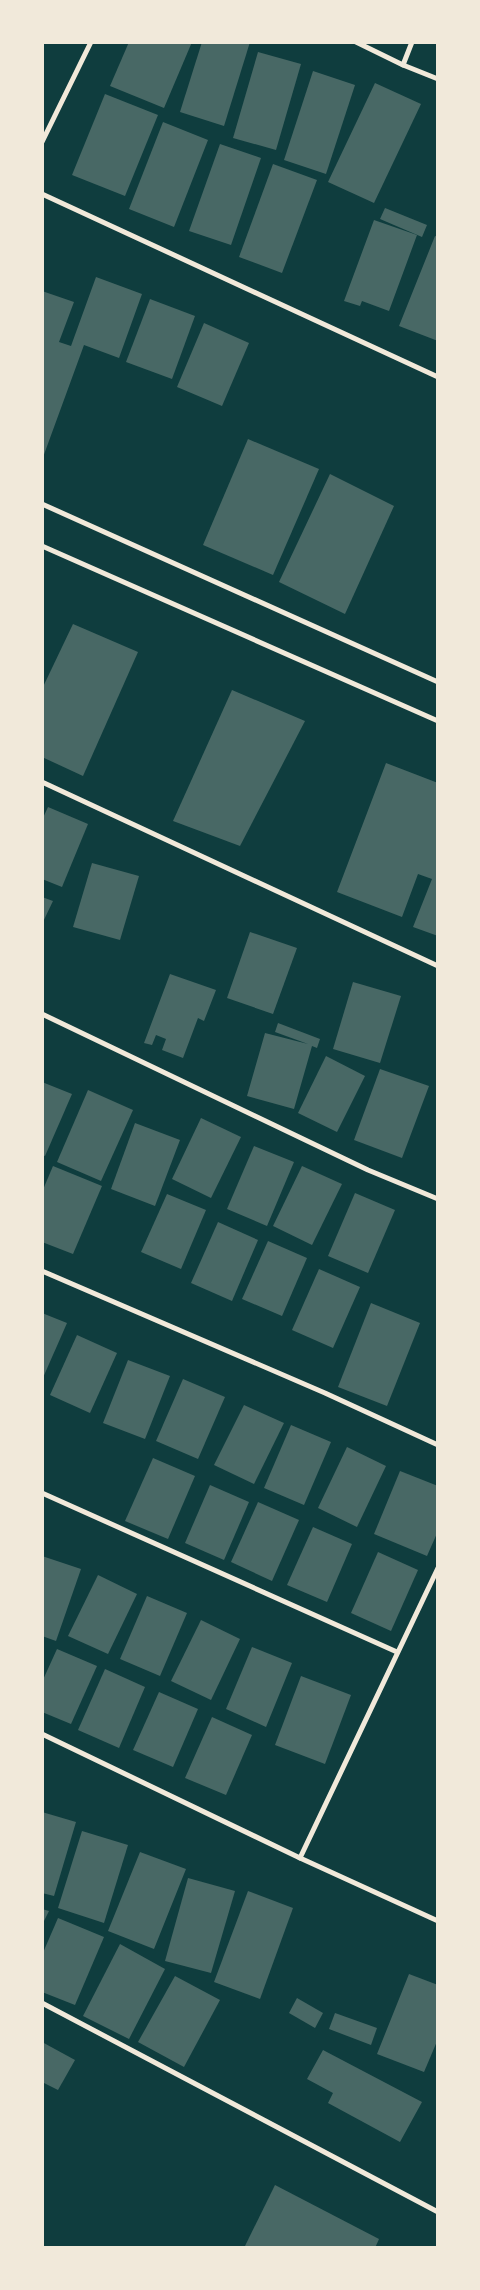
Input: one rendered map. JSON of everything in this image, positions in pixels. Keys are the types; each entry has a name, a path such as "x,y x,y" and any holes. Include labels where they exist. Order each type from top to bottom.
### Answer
{"street":[{"path":"42,142 91,42"},
{"path":"356,42 403,65 438,79"},
{"path":"403,65 412,42"},
{"path":"42,194 438,378"},
{"path":"42,504 438,682"},
{"path":"42,546 438,722"},
{"path":"42,782 438,966"},
{"path":"42,1014 359,1165 438,1198"},
{"path":"42,1271 325,1393 438,1445"},
{"path":"42,1493 397,1652"},
{"path":"300,1858 438,1568"},
{"path":"42,1734 300,1858 438,1921"},
{"path":"42,2003 438,2212"}],"building":[{"path":"129,42 192,42 164,108 110,86"},
{"path":"202,42 250,42 224,126 180,112"},
{"path":"258,52 301,64 276,150 233,138"},
{"path":"313,71 355,85 326,174 284,160"},
{"path":"375,83 421,104 374,203 328,182"},
{"path":"105,94 158,115 125,196 72,175"},
{"path":"163,122 208,140 174,227 129,209"},
{"path":"220,144 261,158 231,245 189,231"},
{"path":"273,164 317,180 282,273 239,257"},
{"path":"385,208 427,225 422,237 380,219"},
{"path":"374,220 417,235 389,311 362,301 360,306 344,301"},
{"path":"435,236 438,237 438,341 399,326"},
{"path":"96,277 142,294 119,358 84,345 42,460 42,291 74,302 59,342 71,346"},
{"path":"150,299 195,316 172,379 126,362"},
{"path":"204,323 249,343 222,406 177,387"},
{"path":"248,439 319,469 273,575 203,545"},
{"path":"330,474 394,506 345,614 279,582"},
{"path":"73,624 138,652 83,776 42,757 42,689"},
{"path":"232,690 305,721 240,846 173,821"},
{"path":"386,763 438,783 438,936 413,927 432,879 418,874 402,917 337,892"},
{"path":"48,807 88,824 62,887 42,879 42,820"},
{"path":"92,863 139,876 120,940 73,927"},
{"path":"42,897 53,901 42,924"},
{"path":"250,932 297,948 273,1014 227,998"},
{"path":"170,974 216,990 204,1021 198,1018 183,1058 162,1050 166,1039 156,1035 152,1045 144,1043"},
{"path":"353,982 401,996 380,1063 333,1049"},
{"path":"278,1023 320,1039 317,1048 312,1046 294,1109 247,1096 265,1033 308,1044 275,1032"},
{"path":"326,1056 365,1076 337,1132 298,1113"},
{"path":"380,1069 429,1086 402,1158 354,1140"},
{"path":"42,1082 72,1094 45,1156 42,1155"},
{"path":"88,1090 133,1110 101,1181 57,1162"},
{"path":"201,1118 241,1137 211,1198 172,1179"},
{"path":"135,1123 180,1140 155,1206 111,1189"},
{"path":"254,1146 294,1162 267,1226 227,1209"},
{"path":"53,1166 102,1186 73,1254 42,1242 42,1192"},
{"path":"302,1166 342,1184 312,1245 273,1226"},
{"path":"355,1193 395,1210 368,1273 328,1256"},
{"path":"167,1194 206,1210 181,1269 141,1252"},
{"path":"218,1222 258,1240 232,1301 191,1283"},
{"path":"268,1241 307,1258 282,1316 242,1299"},
{"path":"319,1269 360,1287 333,1348 292,1330"},
{"path":"371,1303 420,1323 387,1406 338,1387"},
{"path":"42,1313 67,1323 42,1380"},
{"path":"77,1335 117,1353 90,1413 50,1395"},
{"path":"128,1360 170,1376 145,1439 103,1423"},
{"path":"183,1379 225,1397 198,1459 156,1441"},
{"path":"244,1405 284,1423 254,1484 214,1465"},
{"path":"291,1425 331,1442 304,1505 264,1488"},
{"path":"347,1447 386,1466 357,1527 318,1508"},
{"path":"153,1458 195,1476 168,1539 125,1521"},
{"path":"400,1471 438,1486 438,1531 427,1556 374,1534"},
{"path":"210,1485 249,1502 224,1560 185,1543"},
{"path":"258,1502 299,1520 272,1581 231,1562"},
{"path":"313,1527 352,1544 327,1602 287,1585"},
{"path":"378,1552 418,1570 391,1631 351,1613"},
{"path":"42,1556 81,1569 56,1641 42,1636"},
{"path":"98,1575 137,1594 108,1654 68,1636"},
{"path":"147,1596 187,1613 160,1676 120,1659"},
{"path":"201,1620 240,1639 211,1700 171,1681"},
{"path":"252,1647 292,1663 266,1727 226,1709"},
{"path":"57,1649 97,1666 71,1724 42,1712 42,1682"},
{"path":"105,1669 145,1687 119,1748 78,1730"},
{"path":"301,1676 351,1695 325,1764 275,1745"},
{"path":"159,1692 198,1709 173,1767 133,1750"},
{"path":"212,1717 252,1735 226,1795 185,1778"},
{"path":"42,1812 76,1822 54,1896 42,1893"},
{"path":"82,1831 128,1845 104,1923 58,1908"},
{"path":"140,1852 186,1869 154,1949 108,1931"},
{"path":"188,1878 235,1891 211,1973 165,1961"},
{"path":"248,1891 293,1908 260,1999 214,1982"},
{"path":"42,1909 49,1911 42,1925"},
{"path":"58,1918 104,1937 75,2005 42,1992 42,1955"},
{"path":"120,1944 165,1969 129,2039 83,2016"},
{"path":"409,1974 438,1985 438,2039 424,2072 377,2054"},
{"path":"175,1976 220,2000 184,2067 138,2042"},
{"path":"297,1998 323,2013 315,2028 289,2013"},
{"path":"335,2013 377,2028 371,2045 329,2029"},
{"path":"42,2042 75,2060 58,2090 42,2082"},
{"path":"323,2050 422,2102 400,2142 328,2103 333,2093 307,2079"},
{"path":"275,2185 379,2239 375,2248 244,2248"}]}
